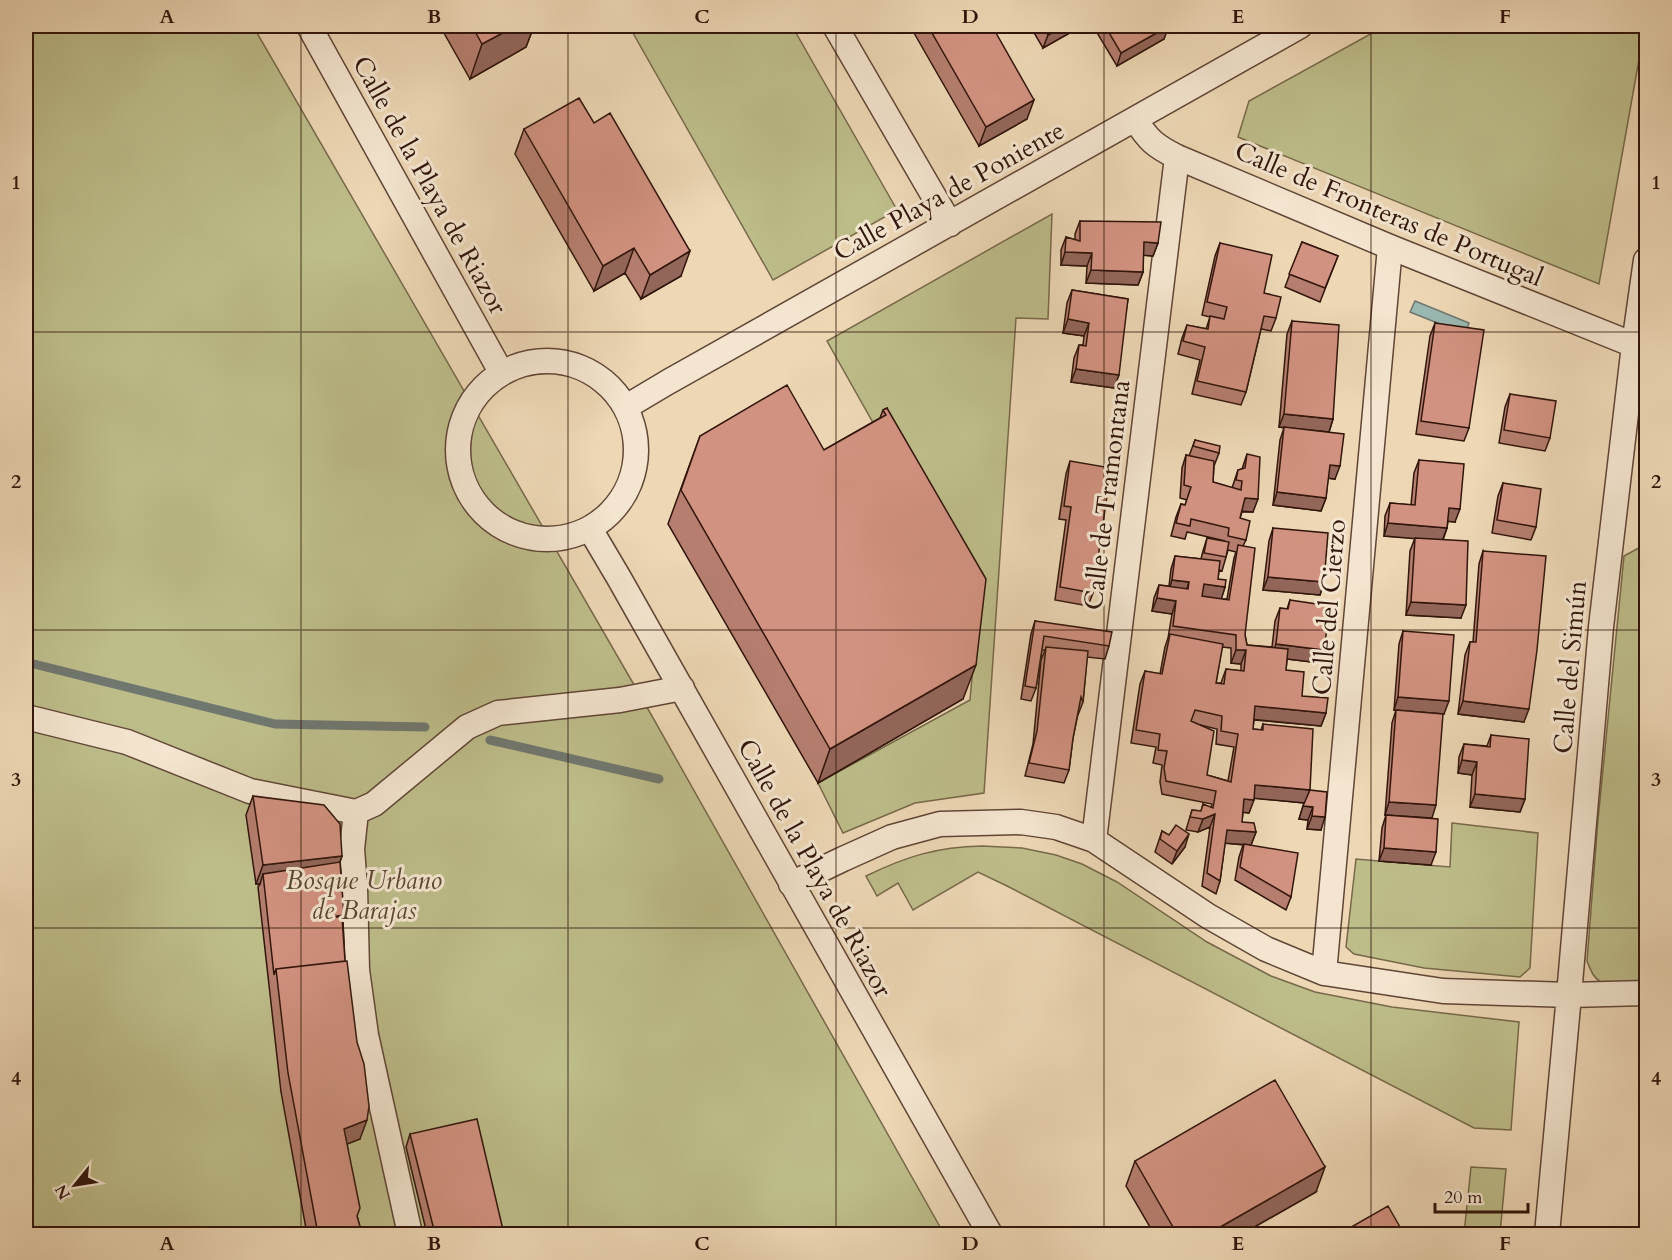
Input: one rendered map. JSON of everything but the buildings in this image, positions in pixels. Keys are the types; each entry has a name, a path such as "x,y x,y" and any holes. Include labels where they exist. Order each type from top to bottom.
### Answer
{"street":[{"name":"Calle de la Playa de Riazor","path":"309,26 501,372"},
{"path":"835,26 950,224"},
{"name":"Calle Playa de Poniente","path":"626,407 1300,26"},
{"name":"Calle de Fronteras de Portugal","path":"1135,119 1145,135 1159,148 1177,157 1390,247 1634,345"},
{"name":"Calle de Tramontana","path":"1094,840 1177,157"},
{"name":"Calle del Cierzo","path":"1324,973 1390,247"},
{"name":"Calle del Simún","path":"1547,1234 1601,627 1634,345 1647,260"},
{"path":"1634,345 1647,393"},
{"path":"534,360 571,363 603,379 626,407 634,429 637,453 633,476 623,497 608,515 590,530 560,539 529,538 500,527 477,507 462,480 456,450 462,419 477,392 501,372 534,360"},
{"name":"Calle de la Playa de Riazor","path":"590,530 990,1234"},
{"path":"26,717 127,742 250,791 356,812 374,804 467,727 498,713 620,700 681,688"},
{"path":"356,812 352,849 357,970 366,1035 410,1234"},
{"path":"791,884 892,837 940,824 1021,822 1056,827 1094,840 1208,916 1266,949 1324,973 1443,991 1647,993"}],"green space":[{"name":"Bosque Urbano de Barajas","path":"26,26 253,26 648,709 944,1234 26,1234"},
{"path":"629,26 792,26 897,210 773,280"},
{"path":"1385,26 1645,26 1599,284 1238,137 1249,101"},
{"path":"1052,214 1048,319 1016,318 984,793 915,803 843,833 818,783 970,700 978,609 827,341"},
{"path":"1646,544 1646,983 1611,984 1601,982 1596,978 1587,961 1598,820 1624,556"},
{"path":"1452,823 1538,833 1530,968 1520,977 1424,968 1354,954 1346,947 1356,859 1450,867"},
{"path":"982,846 1022,848 1056,855 1082,864 1117,882 1207,942 1271,976 1315,992 1392,1007 1519,1022 1511,1130 1474,1128 978,872 913,910 898,883 877,896 866,876 923,854 951,848"},
{"path":"1471,1167 1506,1169 1500,1234 1464,1234"}],"water":[{"path":"1415,301 1469,323 1465,334 1410,312"}],"waterway":[{"path":"26,662 275,724 425,727"},
{"path":"490,740 659,779"}]}
